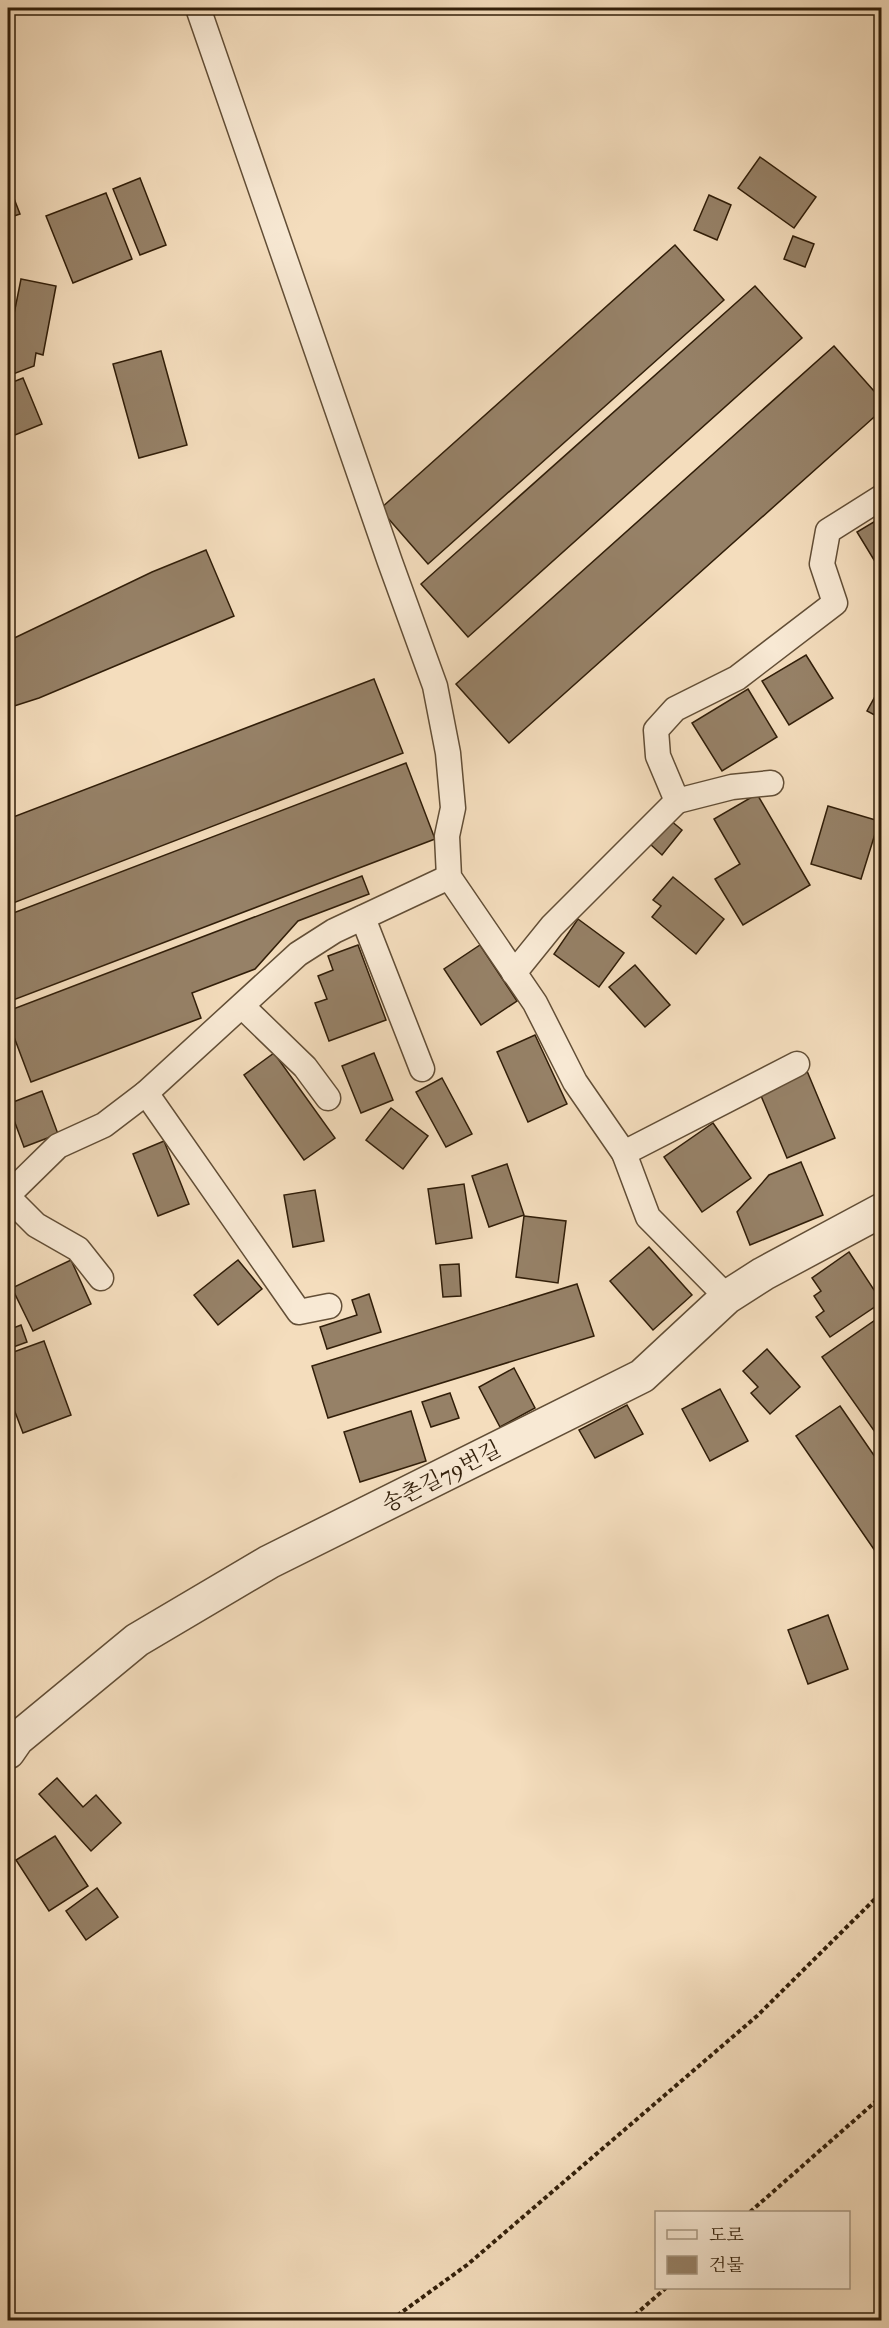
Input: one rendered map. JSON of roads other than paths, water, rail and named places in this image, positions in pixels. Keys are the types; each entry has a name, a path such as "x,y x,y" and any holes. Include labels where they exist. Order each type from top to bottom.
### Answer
{"street":[{"name":"송촌길79번길","path":"8,1751 17,1739 137,1640 269,1562 642,1376 727,1297 763,1274 882,1210"}],"lane":[{"path":"198,8 435,686 448,753 453,808 447,836 449,877 535,1003 575,1082 624,1153 648,1217 727,1297"},
{"path":"677,801 658,756 656,730 675,709 737,678 835,603 822,564 828,531 882,497"},
{"path":"514,973 552,926 677,801 732,787 771,783"},
{"path":"101,1278 78,1249 36,1225 8,1196 58,1146 104,1125 146,1093 298,954 334,931 449,877"},
{"path":"363,918 422,1069"},
{"path":"242,1006 305,1067 328,1098"},
{"path":"624,1153 797,1064"},
{"path":"146,1093 299,1312 329,1306"}]}
